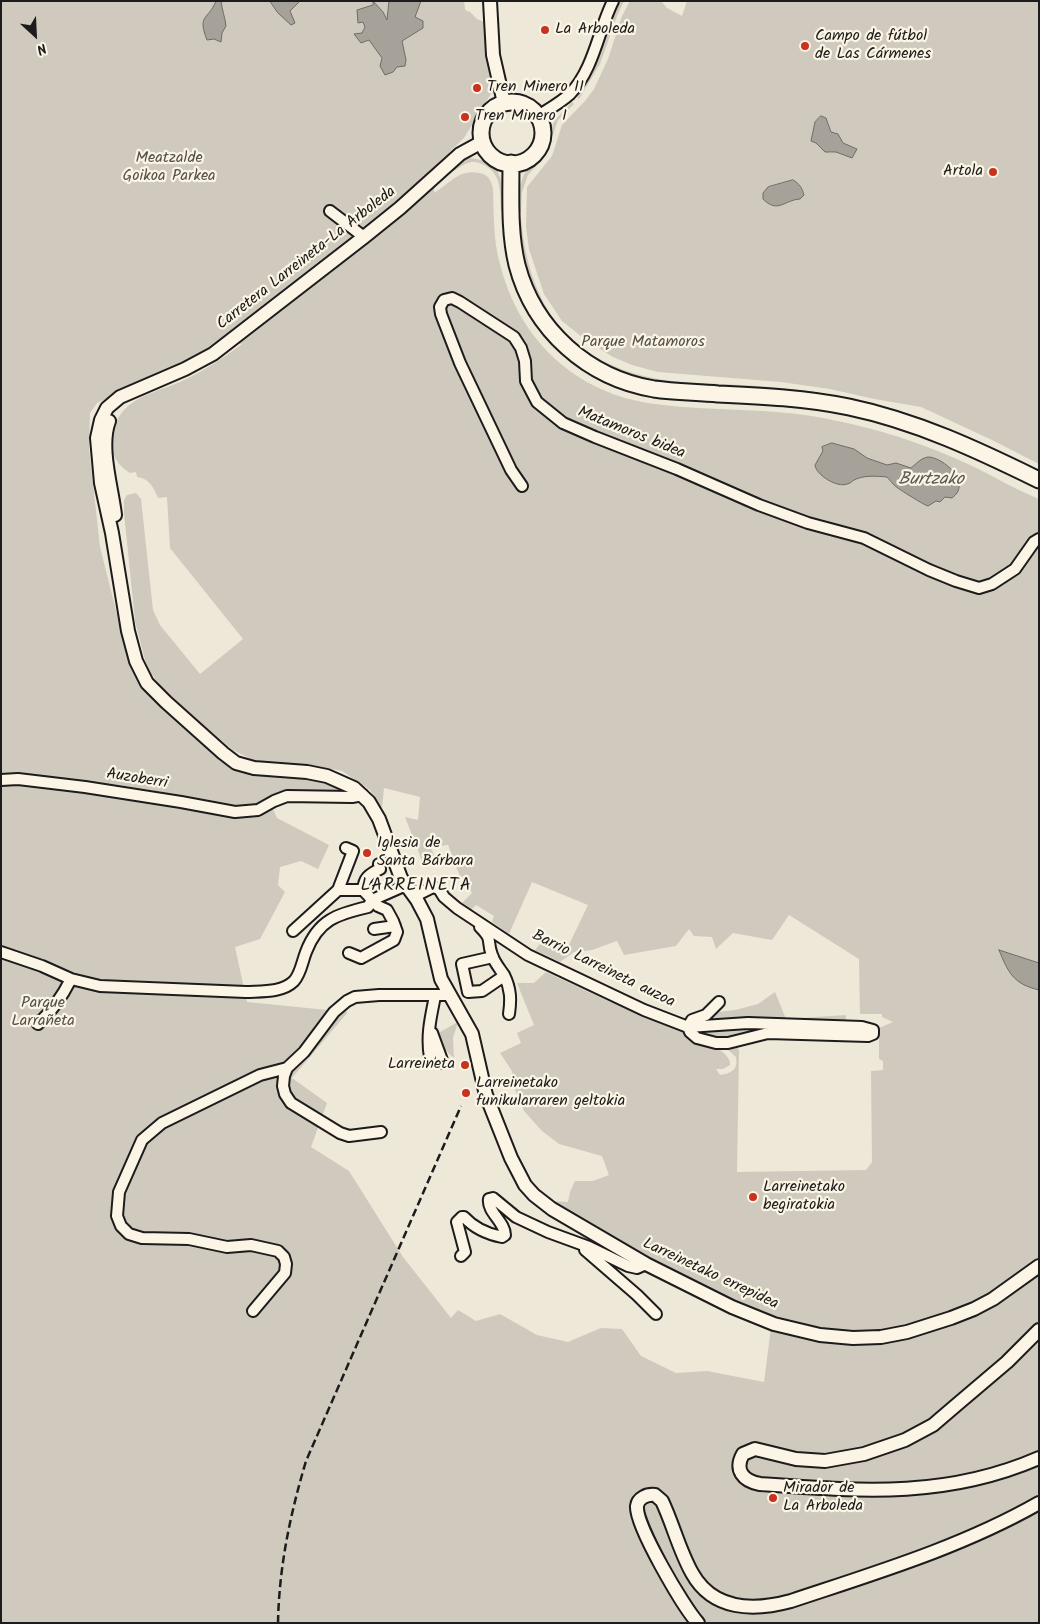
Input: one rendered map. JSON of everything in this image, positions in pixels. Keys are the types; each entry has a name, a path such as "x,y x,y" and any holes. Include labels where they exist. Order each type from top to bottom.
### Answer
{"main road":[{"path":"514,102 523,104 538,116 542,125 542,134 536,152 529,158 511,164 493,158 486,151 482,142 481,132 485,118 495,107 504,103 514,102"},
{"path":"511,164 511,215 514,246 522,281 532,303 545,324 583,362 608,376 653,389 804,400 849,407 887,416 972,448 1039,480"}],"street":[{"path":"490,1 493,55 504,103"},
{"path":"538,116 559,103 574,89 582,77 613,1"},
{"name":"Carretera Larreineta-La Arboleda","path":"363,795 346,783 327,776 307,772 254,768 236,763 222,753 148,683 136,662 128,631 112,533 101,483 97,438 101,420 111,403 120,397 192,366 213,354 364,238 460,154 482,142"},
{"path":"330,211 364,238"},
{"name":"Matamoros bidea","path":"522,486 511,470 460,362 441,314 440,307 444,300 452,298 472,308 514,337 521,348 525,362 526,381 537,402 563,423 685,472 758,505 808,523 864,538 929,570 979,588 992,584 1015,569 1034,542 1039,539"},
{"name":"Auzoberri","path":"1,780 18,779 85,787 235,812 262,808 287,796 352,797 363,795"},
{"path":"363,795 379,819 397,870 427,919 441,979 449,995 379,995 355,997 347,1001 334,1012 304,1052 287,1068 283,1086 285,1094 291,1102 340,1133 349,1136 381,1132"},
{"path":"293,930 338,890 352,851 346,848"},
{"path":"363,890 367,876 380,869 379,864"},
{"path":"311,914 316,918 368,907 372,900 406,885"},
{"name":"Barrio Larreineta auzoa","path":"414,896 433,887 439,889 444,897 456,908 528,955 644,1010 688,1027"},
{"path":"338,890 363,890 378,906 387,910 397,932 394,940 371,956 361,958 349,953"},
{"path":"1,952 42,966 71,979 116,987 264,991 287,986 295,980 301,969 312,937 331,918 340,914"},
{"path":"480,923 480,927 486,932 490,940 493,957 504,976 511,998 509,1014"},
{"path":"374,928 395,926"},
{"path":"493,957 462,964 468,992 482,991 504,976"},
{"path":"38,1024 62,996 71,979"},
{"name":"Larreinetako errepidea","path":"449,995 472,1034 486,1096 511,1158 522,1180 534,1195 552,1209 646,1264 732,1307 774,1324 820,1335 852,1338 881,1337 907,1332 974,1309 993,1299 1039,1266"},
{"path":"430,1057 428,1048 435,996"},
{"path":"688,1027 748,1023 862,1027 873,1030 873,1034 868,1036 768,1033 728,1043 716,1043 697,1038 690,1032 688,1027 689,1023 706,1015 718,1002"},
{"path":"430,1025 443,1064"},
{"path":"253,1311 285,1273 286,1264 284,1257 278,1251 250,1245 227,1247 189,1240 142,1238 129,1234 121,1226 117,1216 119,1192 142,1140 162,1123 260,1075 287,1068"},
{"path":"461,1256 466,1252 457,1222 462,1217 477,1228 497,1236 504,1236 505,1233 489,1205 489,1198 491,1198 497,1200 516,1217 548,1232 573,1240 628,1266 637,1268 646,1264"},
{"path":"573,1240 597,1258 656,1314"},
{"path":"1039,1330 1007,1362 919,1434 864,1454 826,1461 796,1459 755,1449 743,1454 739,1466 747,1480 760,1484 895,1490 936,1487 957,1483 1005,1471 1039,1458"},
{"path":"698,1623 678,1596 644,1531 637,1507 638,1503 645,1496 655,1495 662,1500 687,1562 699,1583 715,1597 726,1602 758,1607 791,1601 940,1549 983,1531 1039,1503"}],"green space":[{"path":"1,1 464,1 465,9 468,12 486,23 492,92 464,138 436,165 434,193 465,173 482,174 489,178 493,189 496,246 509,291 521,317 555,359 576,375 600,389 626,398 676,406 807,415 882,432 951,456 1039,499 1039,1623 1,1623","holes":["222,340 242,344 192,376 146,395 132,403 119,416 112,433 112,451 122,467 130,473 136,472 137,477 148,481 158,498 167,497 170,548 243,639 200,674 160,625 153,610 141,499 136,493 127,495 124,500 124,513 135,621 150,672 176,702 233,750 251,759 270,763 312,765 342,771 370,790 382,808 384,788 420,797 418,820 405,817 422,861 434,856 431,847 448,845 461,879 472,893 462,903 471,910 476,905 494,916 492,922 509,934 532,882 588,905 567,949 544,939 535,950 560,962 574,952 592,950 617,941 624,955 676,946 689,929 694,936 712,937 716,949 733,933 772,940 789,915 859,959 860,1014 882,1014 882,1017 893,1022 879,1028 879,1059 883,1061 883,1070 871,1071 872,1162 866,1170 737,1172 739,1050 735,1044 725,1047 736,1057 735,1068 731,1072 720,1075 716,1069 723,1069 730,1065 728,1058 721,1050 675,1025 613,999 610,1002 546,972 534,983 517,983 534,1025 517,1033 521,1043 500,1053 512,1071 515,1090 524,1111 542,1131 559,1144 602,1156 609,1175 593,1181 575,1181 568,1202 551,1201 575,1220 733,1303 772,1320 764,1382 707,1371 676,1373 641,1356 622,1329 601,1328 568,1342 537,1335 500,1314 476,1321 458,1310 451,1318 403,1257 349,1171 311,1147 327,1103 292,1078 348,1012 247,1002 235,947 260,939 285,892 278,885 280,867 301,861 318,869 329,845 277,818 272,807 281,803 308,799 346,804 352,794 315,777 223,760 140,683 129,662 100,547 89,448 90,413 97,403 186,363"]},
{"path":"619,1 624,1 600,64 579,99 577,97 596,62"},
{"name":"Parque Matamoros","path":"630,1 661,1 667,8 682,16 687,1 1039,1 1039,464 921,407 830,389 781,382 658,372 632,365 613,357 587,341 562,321 544,294 529,249 526,227 527,187 552,156 562,125 594,89 608,59 622,16","holes":["815,122 828,122 831,132 847,145 855,147 855,153 852,158 836,152 830,153 811,138 814,135","793,180 798,183 793,199 779,206 771,204 768,187"]},
{"path":"572,102 574,104 558,120 546,155 528,175 522,192 521,212 517,212 517,194 524,174 544,152 554,121"},
{"path":"464,159 481,160 495,169 502,183 505,211 501,211 499,185 494,173 490,169 480,163 472,162 454,171 452,169"},
{"path":"517,218 521,218 526,252 534,282 547,308 564,331 584,349 609,364 638,374 672,381 794,389 879,405 920,417 958,432 1039,470 1039,474 913,419 650,382 625,376 606,367 562,336 538,300 521,259"},
{"path":"775,992 786,1019 846,1015 846,1024 708,1022 701,1021 696,1015 735,1010 758,1004"},
{"path":"434,1020 440,1032 458,1022 453,1038 454,1058 442,1047"},
{"path":"714,1027 815,1028 721,1040 701,1036 695,1030"}],"water":[{"path":"216,1 221,1 226,26 222,33 221,42 214,39 207,40 203,26 205,18"},
{"path":"270,1 300,1 290,11 295,23 291,25 278,13"},
{"path":"373,1 383,12 387,20 389,1 421,1 415,17 423,21 423,28 402,41 406,60 405,66 397,67 393,72 385,75 380,66 382,58 369,40 361,43 354,34 362,33 365,27 363,22 358,23 357,10 373,5"},
{"path":"821,116 826,118 831,132 838,134 843,143 857,149 852,158 836,152 825,152 816,143 811,141 815,122"},
{"path":"793,180 799,185 804,195 800,199 777,206 763,199 763,193 768,187"},
{"name":"Burtzako","path":"832,443 854,449 867,458 887,465 896,463 911,468 923,459 928,457 934,458 941,461 954,472 958,478 958,492 952,498 945,497 940,502 936,501 928,506 894,485 887,477 862,477 849,484 838,484 828,480 819,473 815,465 823,451 822,447"},
{"path":"999,950 1039,963 1039,990 1017,981 1005,965"}],"railway":[{"path":"278,1623 286,1541 306,1461 461,1106"}],"place":[{"name":"La Arboleda","path":"545,30"},
{"name":"Campo de fútbol de Las Cármenes","path":"805,46"},
{"name":"Tren Minero II","path":"477,88"},
{"name":"Tren Minero I","path":"465,117"},
{"name":"Artola","path":"993,172"},
{"name":"Iglesia de Santa Bárbara","path":"367,853"},
{"name":"Larreineta","path":"465,1065"},
{"name":"Larreinetako funikularraren geltokia","path":"466,1093"},
{"name":"Larreinetako begiratokia","path":"753,1197"},
{"name":"Mirador de La Arboleda","path":"773,1498"}],"district":[{"name":"LARREINETA","path":"416,887"}],"park label":[{"name":"Meatzalde Goikoa Parkea","path":"169,168"},
{"name":"Parque Larrañeta","path":"43,1013"}]}
